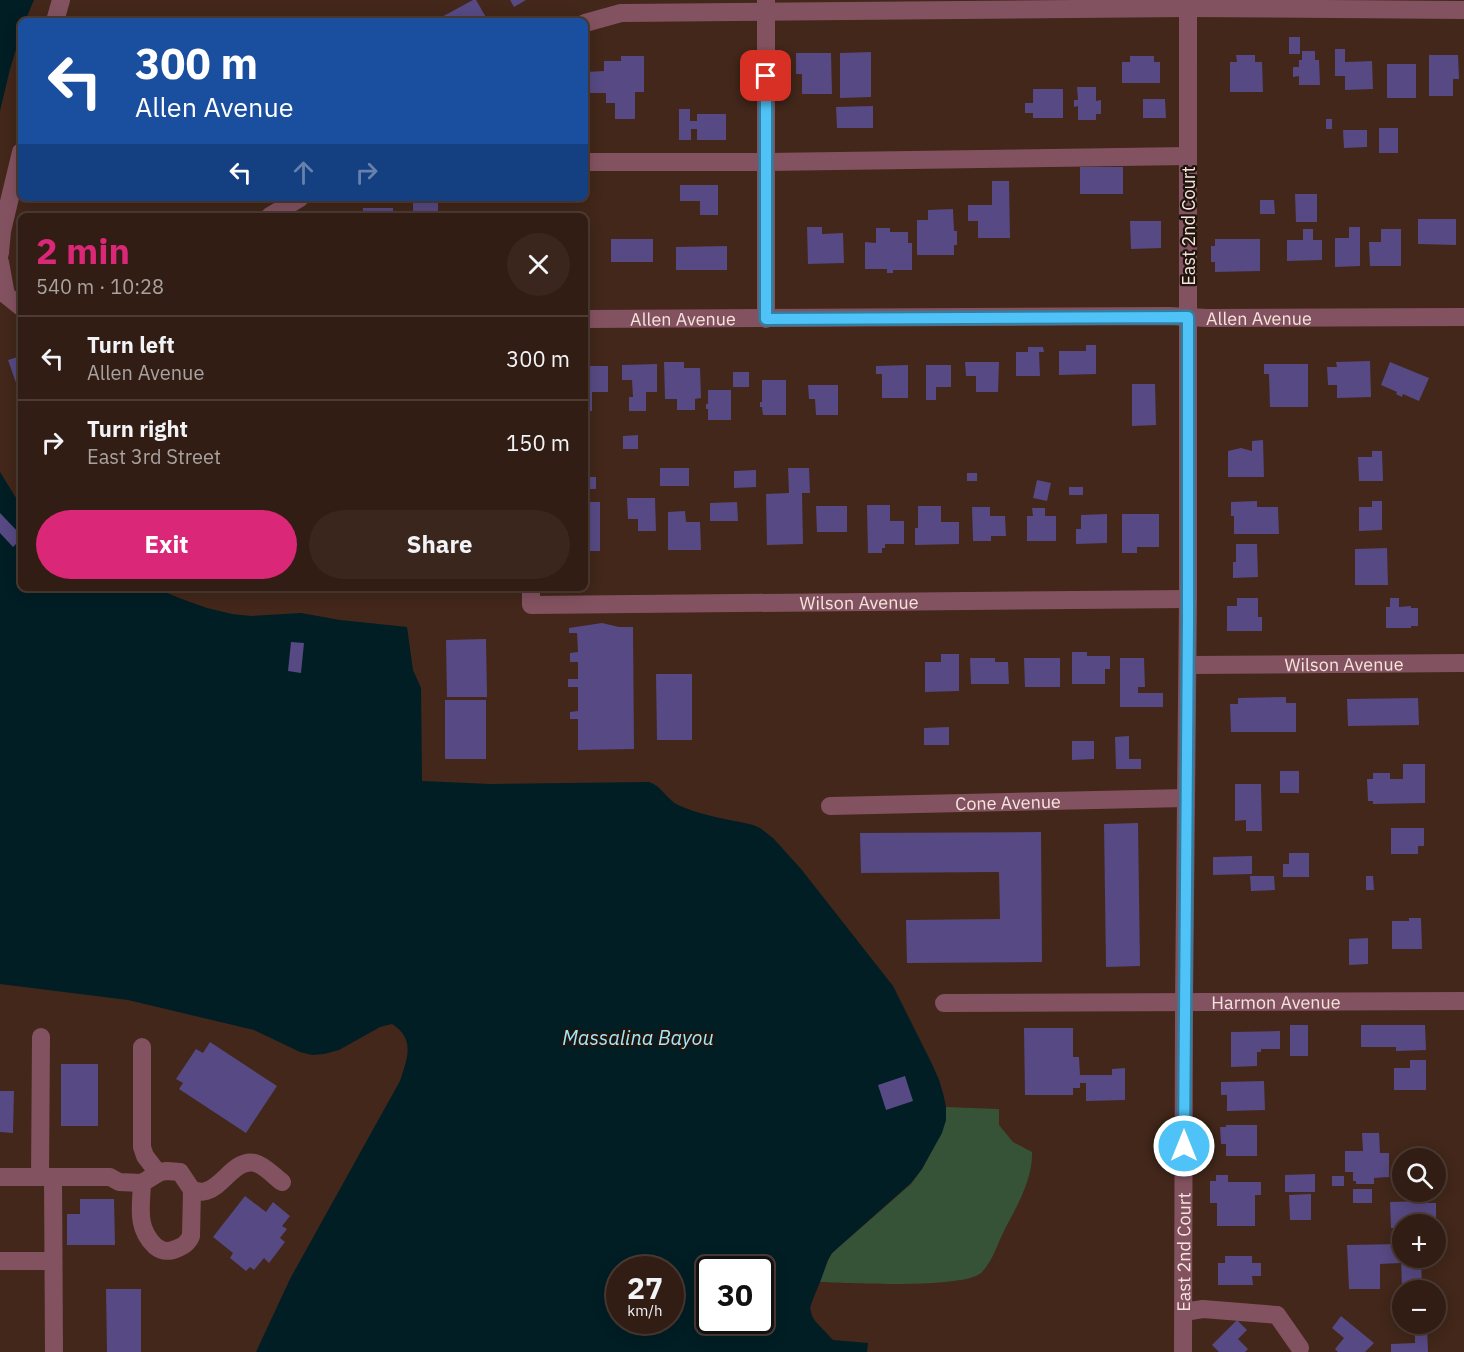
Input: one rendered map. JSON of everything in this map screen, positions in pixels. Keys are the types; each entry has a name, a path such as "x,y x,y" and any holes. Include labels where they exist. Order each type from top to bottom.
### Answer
{"street":[{"path":"57,18 61,0"},
{"path":"588,22 621,13 766,6 1188,4 1464,10"},
{"name":"East 2nd Court","path":"1183,1352 1188,665 1188,4"},
{"path":"766,6 766,319"},
{"path":"588,162 1188,156"},
{"path":"0,253 2,231 18,164"},
{"path":"275,213 295,201"},
{"path":"0,262 6,295 18,305"},
{"name":"Allen Avenue","path":"588,320 1464,316"},
{"name":"Wilson Avenue","path":"531,597 1188,599"},
{"name":"Wilson Avenue","path":"1188,665 1464,663"},
{"name":"Cone Avenue","path":"830,806 1186,798"},
{"name":"Harmon Avenue","path":"944,1003 1464,1001"},
{"path":"41,1037 46,1177 53,1261 54,1352"},
{"path":"142,1047 142,1147 145,1156 158,1173"},
{"path":"192,1190 204,1192 214,1188 238,1167 247,1163 257,1163 282,1182"},
{"path":"0,1177 110,1177 119,1182 142,1183 158,1173 180,1172 192,1190 191,1236 188,1243 168,1251 160,1250 150,1241 141,1220 142,1183"},
{"path":"0,1261 53,1261"},
{"path":"1184,1312 1203,1309 1277,1315 1300,1348"}],"green space":[{"path":"946,1107 999,1109 999,1125 1013,1142 1032,1152 1030,1171 1024,1190 985,1268 981,1273 970,1278 929,1283 820,1282 832,1253 911,1184 922,1169 946,1120"}],"water":[{"path":"0,0 34,0 26,18 18,18 18,43 0,111"},
{"name":"Massalina Bayou","path":"0,472 18,501 18,591 163,591 207,608 232,614 251,616 301,613 340,620 407,627 413,670 421,688 422,781 490,784 649,782 674,803 687,809 760,828 773,838 801,869 893,986 939,1080 946,1107 946,1120 942,1133 922,1169 911,1183 832,1253 813,1299 810,1308 812,1316 833,1340 868,1343 867,1352 256,1352 290,1279 400,1081 408,1050 404,1036 392,1024 380,1027 339,1050 312,1055 300,1052 254,1030 128,1000 0,984"}],"building":[{"path":"476,0 486,18 440,18"},
{"path":"510,0 526,0 514,7"},
{"path":"1289,37 1300,37 1300,54 1289,54"},
{"path":"1335,49 1345,49 1345,62 1372,61 1373,89 1345,90 1345,76 1335,76"},
{"path":"1302,51 1315,51 1315,60 1319,60 1320,85 1299,85 1299,76 1293,77 1293,67 1299,67"},
{"path":"871,52 871,97 840,98 840,53"},
{"path":"796,53 831,53 832,94 802,94 802,74 796,74"},
{"path":"1236,55 1255,55 1255,62 1262,62 1263,92 1230,92 1230,62 1237,62"},
{"path":"1429,55 1458,55 1459,79 1453,79 1453,96 1429,96"},
{"path":"621,56 644,56 644,92 635,92 635,119 615,119 615,103 606,103 606,93 588,93 588,72 604,71 604,61 621,61"},
{"path":"1130,56 1154,56 1154,62 1160,62 1160,83 1122,83 1122,62 1130,62"},
{"path":"1387,64 1416,64 1416,98 1387,98"},
{"path":"1077,87 1096,87 1096,101 1101,100 1101,114 1096,114 1096,120 1078,120 1078,106 1074,107 1074,100 1078,100"},
{"path":"1033,89 1063,89 1063,118 1033,118 1033,113 1025,113 1025,103 1033,103"},
{"path":"1143,99 1165,99 1166,118 1143,118"},
{"path":"873,106 873,128 837,128 836,107"},
{"path":"679,109 690,109 690,121 697,121 697,114 726,114 726,140 697,140 697,129 691,129 691,140 679,140"},
{"path":"1326,119 1332,119 1332,129 1326,129"},
{"path":"1379,128 1398,128 1398,153 1379,153"},
{"path":"1343,130 1367,130 1367,147 1344,148"},
{"path":"1080,167 1123,167 1123,194 1080,194"},
{"path":"992,181 1009,181 1010,238 978,238 978,221 968,221 968,205 992,205"},
{"path":"680,185 718,185 718,215 700,215 700,201 680,201"},
{"path":"1295,194 1317,194 1317,222 1296,222"},
{"path":"1260,200 1274,200 1275,214 1260,214"},
{"path":"413,201 438,201 438,213 413,213"},
{"path":"363,208 393,208 393,213 363,213"},
{"path":"953,209 954,231 957,231 954,255 917,255 917,220 928,220 928,210"},
{"path":"1418,219 1456,219 1456,245 1418,244"},
{"path":"1130,221 1161,221 1161,248 1131,249"},
{"path":"807,227 822,227 822,234 843,233 844,263 808,264"},
{"path":"1349,227 1360,227 1360,266 1335,267 1335,238 1349,238"},
{"path":"876,228 890,228 890,232 908,232 908,243 912,243 912,270 893,270 893,273 887,273 887,269 865,269 865,242 876,243"},
{"path":"1303,229 1313,229 1313,240 1322,240 1322,260 1287,261 1287,240 1303,240"},
{"path":"1381,229 1401,229 1401,266 1370,266 1369,242 1381,242"},
{"path":"611,239 653,239 653,262 611,262"},
{"path":"1215,239 1260,239 1260,271 1215,272 1215,262 1211,262 1211,246 1215,246"},
{"path":"727,246 727,270 676,270 676,247"},
{"path":"1086,345 1096,345 1096,374 1059,375 1059,351 1086,351"},
{"path":"1028,347 1043,347 1044,352 1039,352 1040,376 1016,376 1016,352 1028,352"},
{"path":"18,357 18,388 8,360"},
{"path":"1370,361 1371,397 1337,398 1337,385 1328,385 1327,367 1337,367 1336,362"},
{"path":"664,362 684,362 684,368 700,368 701,398 695,399 695,410 677,410 677,399 665,399"},
{"path":"965,362 999,362 998,392 976,392 976,376 966,376"},
{"path":"1390,362 1429,378 1419,401 1403,394 1402,397 1396,394 1397,392 1381,385"},
{"path":"657,364 657,392 646,392 646,411 629,411 629,397 633,397 632,380 622,380 622,365"},
{"path":"1264,364 1308,364 1308,407 1270,407 1269,374 1264,374"},
{"path":"908,365 908,398 882,398 882,374 876,374 876,366"},
{"path":"926,365 951,365 951,387 936,387 936,400 926,400"},
{"path":"588,366 608,366 608,392 592,392 592,411 588,411"},
{"path":"733,372 749,372 749,387 733,387"},
{"path":"762,380 786,380 786,415 763,415 762,407 760,407"},
{"path":"1132,384 1155,384 1156,425 1132,426"},
{"path":"808,385 838,385 838,415 816,415 815,399 809,399"},
{"path":"708,390 731,390 731,420 708,420 706,404 708,404"},
{"path":"638,435 638,449 623,449 623,436"},
{"path":"1263,440 1264,477 1228,477 1228,451 1241,448 1252,451 1252,441"},
{"path":"1372,451 1382,451 1383,481 1359,481 1358,457 1372,457"},
{"path":"660,468 689,468 689,486 660,486"},
{"path":"788,468 809,468 810,493 802,493 803,544 767,545 766,494 789,493"},
{"path":"756,470 756,487 734,488 734,471"},
{"path":"967,473 977,473 977,481 967,481"},
{"path":"588,477 596,477 596,489 588,489"},
{"path":"1037,480 1051,483 1047,501 1033,498"},
{"path":"1069,487 1083,487 1083,495 1069,495"},
{"path":"627,498 655,498 656,531 638,531 638,519 628,519"},
{"path":"1257,501 1257,507 1278,507 1279,534 1234,534 1231,502"},
{"path":"1372,501 1382,501 1382,530 1359,531 1359,507 1372,507"},
{"path":"588,502 600,502 600,551 588,551"},
{"path":"737,502 738,521 710,521 710,503"},
{"path":"867,505 890,505 890,521 904,521 904,544 885,544 882,553 868,553"},
{"path":"816,506 847,506 847,532 817,532"},
{"path":"918,506 941,506 941,522 959,522 959,544 915,545"},
{"path":"972,507 990,507 990,516 1005,516 1006,536 991,536 991,541 973,541"},
{"path":"1032,508 1045,508 1045,516 1056,516 1056,541 1027,541 1027,516 1033,516"},
{"path":"685,511 686,522 700,522 701,550 668,550 668,512"},
{"path":"0,513 18,532 18,542 13,547 0,533"},
{"path":"1107,514 1107,543 1076,544 1076,529 1081,529 1081,515"},
{"path":"1122,514 1159,514 1159,547 1137,547 1137,553 1122,553"},
{"path":"1236,544 1257,544 1258,577 1233,578"},
{"path":"1387,548 1388,585 1355,585 1355,549"},
{"path":"1237,598 1258,598 1258,617 1262,617 1262,631 1227,631 1227,606 1237,606"},
{"path":"1390,598 1399,598 1399,607 1418,608 1418,626 1386,628 1386,607 1390,607"},
{"path":"602,623 633,627 634,749 578,750 578,719 570,719 570,712 578,711 578,687 568,687 568,679 578,679 578,662 570,662 570,653 578,652 577,633 569,633 569,628"},
{"path":"486,639 487,697 447,697 446,640"},
{"path":"291,642 304,643 301,673 288,671"},
{"path":"1072,652 1087,652 1087,656 1110,656 1110,669 1105,669 1105,684 1072,684"},
{"path":"941,654 959,654 959,691 925,692 925,662 941,662"},
{"path":"970,658 995,658 995,662 1008,662 1009,684 971,684"},
{"path":"1024,658 1060,658 1060,687 1025,687"},
{"path":"1120,658 1144,658 1145,687 1138,687 1138,693 1163,693 1163,707 1120,707"},
{"path":"656,674 692,674 692,740 657,740"},
{"path":"1286,697 1286,703 1296,703 1296,732 1231,732 1230,704 1238,704 1238,698"},
{"path":"1418,698 1419,725 1348,726 1347,699"},
{"path":"445,700 486,700 486,759 445,759"},
{"path":"949,727 949,745 924,745 924,728"},
{"path":"1129,736 1129,759 1141,759 1141,769 1116,769 1115,737"},
{"path":"1072,741 1094,741 1094,759 1072,760"},
{"path":"1403,764 1425,764 1425,803 1373,804 1373,801 1368,801 1367,779 1373,779 1373,773 1390,773 1390,779 1403,779"},
{"path":"1280,771 1299,771 1299,793 1280,793"},
{"path":"1235,784 1261,784 1262,831 1246,831 1246,820 1235,821"},
{"path":"1138,823 1140,966 1106,967 1104,824"},
{"path":"1391,828 1424,828 1424,846 1418,846 1418,854 1391,854"},
{"path":"1041,832 1042,962 907,963 906,920 1000,919 999,872 861,873 860,833"},
{"path":"1289,853 1309,853 1309,877 1283,877 1283,864 1289,864"},
{"path":"1252,856 1252,874 1213,875 1213,857"},
{"path":"1250,876 1274,876 1275,890 1251,891"},
{"path":"1366,876 1373,876 1374,890 1366,890"},
{"path":"1409,918 1421,918 1422,949 1392,949 1392,921 1409,921"},
{"path":"1368,938 1368,964 1349,965 1349,939"},
{"path":"1290,1025 1308,1025 1308,1056 1290,1056"},
{"path":"1361,1025 1425,1025 1426,1050 1396,1051 1396,1047 1361,1047"},
{"path":"1024,1028 1073,1028 1073,1057 1079,1057 1080,1075 1112,1075 1112,1069 1125,1068 1125,1100 1086,1101 1086,1083 1080,1083 1080,1088 1073,1088 1073,1095 1025,1095"},
{"path":"1280,1031 1280,1049 1261,1049 1261,1052 1257,1052 1257,1066 1231,1067 1231,1032"},
{"path":"210,1042 277,1086 246,1133 179,1089 183,1083 176,1079 196,1049 203,1053"},
{"path":"1410,1060 1426,1060 1426,1090 1394,1090 1394,1068 1410,1068"},
{"path":"61,1064 98,1064 98,1126 61,1126"},
{"path":"905,1076 913,1101 886,1110 878,1085"},
{"path":"1264,1081 1265,1110 1227,1111 1227,1095 1221,1095 1221,1082"},
{"path":"0,1091 14,1091 13,1133 0,1132"},
{"path":"1226,1125 1257,1125 1257,1156 1226,1156 1226,1144 1221,1144 1220,1127 1226,1127"},
{"path":"1362,1133 1379,1133 1380,1153 1389,1153 1389,1177 1374,1178 1374,1184 1356,1184 1356,1181 1353,1181 1353,1172 1345,1172 1345,1151 1363,1151"},
{"path":"1315,1174 1315,1192 1285,1192 1285,1175"},
{"path":"1216,1175 1228,1175 1228,1182 1261,1182 1261,1195 1255,1195 1255,1226 1217,1226 1217,1203 1210,1203 1210,1181 1216,1181"},
{"path":"1332,1176 1344,1176 1344,1186 1332,1186"},
{"path":"1353,1189 1372,1189 1372,1203 1353,1203"},
{"path":"1311,1194 1311,1220 1290,1220 1289,1195"},
{"path":"245,1196 266,1212 273,1202 290,1216 282,1226 287,1229 280,1238 285,1242 269,1263 264,1258 254,1270 250,1267 246,1271 230,1258 233,1253 213,1237"},
{"path":"80,1199 114,1199 115,1245 67,1245 67,1214 80,1214"},
{"path":"1390,1202 1436,1203 1436,1214 1392,1214 1391,1228"},
{"path":"1392,1244 1392,1263 1380,1264 1380,1289 1349,1289 1347,1245"},
{"path":"1225,1256 1252,1256 1252,1263 1261,1263 1261,1276 1252,1276 1253,1285 1218,1285 1218,1263 1225,1263"},
{"path":"1401,1268 1421,1268 1422,1280 1402,1280"},
{"path":"106,1289 141,1289 141,1352 107,1352"},
{"path":"1341,1316 1374,1343 1365,1352 1338,1352 1335,1349 1344,1338 1332,1328"},
{"path":"1237,1320 1247,1330 1238,1339 1248,1349 1245,1352 1219,1352 1212,1345"},
{"path":"1415,1334 1427,1334 1428,1352 1391,1352 1391,1344 1415,1343"}],"route":[{"path":"766,76 766,319 1188,317 1184,1146"}]}
